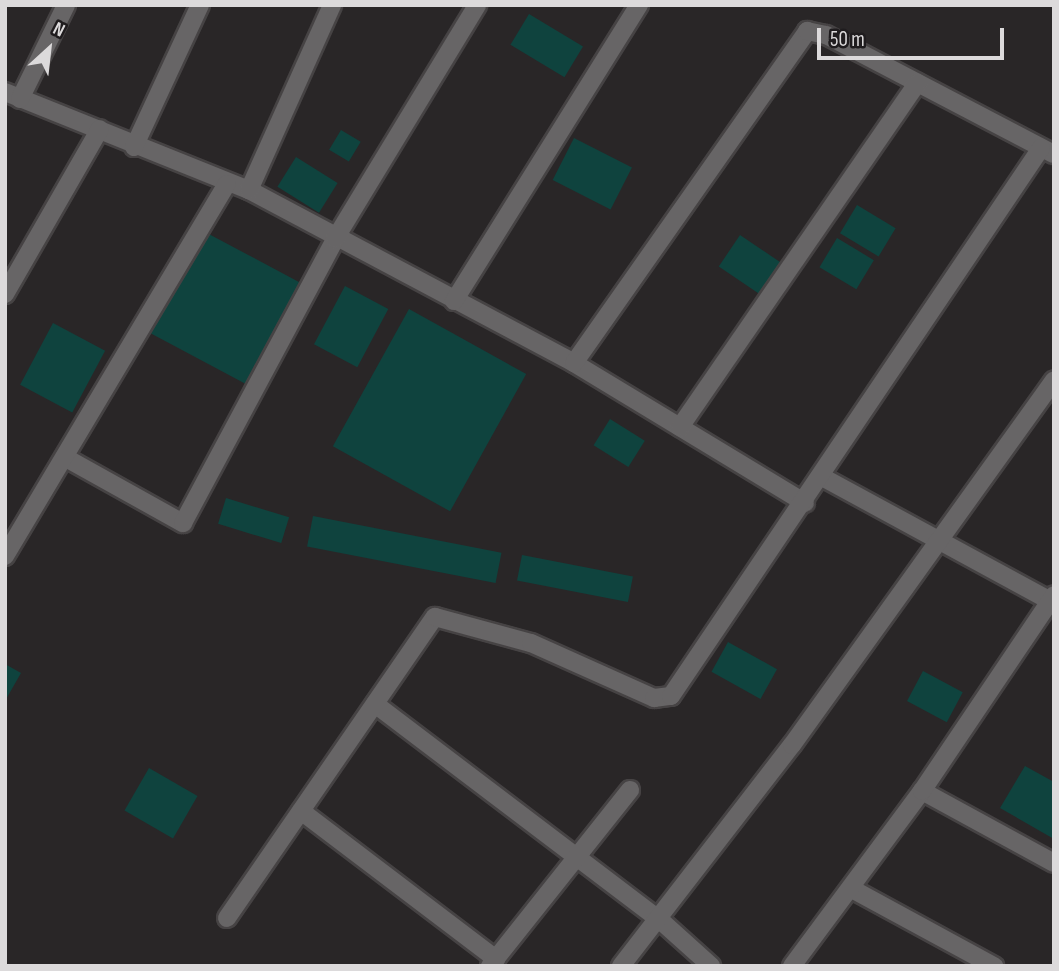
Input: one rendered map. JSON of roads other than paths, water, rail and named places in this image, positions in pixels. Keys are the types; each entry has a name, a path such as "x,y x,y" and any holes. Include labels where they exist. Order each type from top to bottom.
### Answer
{"street":[{"path":"66,5 13,96 100,129 134,147 249,190 335,239 574,363 805,503"},
{"path":"134,147 200,5"},
{"path":"249,190 332,5"},
{"path":"66,458 183,523 335,239 477,5"},
{"path":"454,301 639,5"},
{"path":"227,918 375,704 440,617 531,643 664,700 671,696 1047,151 826,36 807,31 574,363"},
{"path":"680,427 917,83"},
{"path":"5,294 100,129"},
{"path":"5,556 66,458 227,184"},
{"path":"621,966 660,920 941,541 1054,380"},
{"path":"792,966 852,889 922,791 1052,600 822,477"},
{"path":"375,704 577,860 660,920 711,966"},
{"path":"301,811 493,962 577,860 630,790"},
{"path":"922,791 1054,863"},
{"path":"852,889 993,966"}]}
